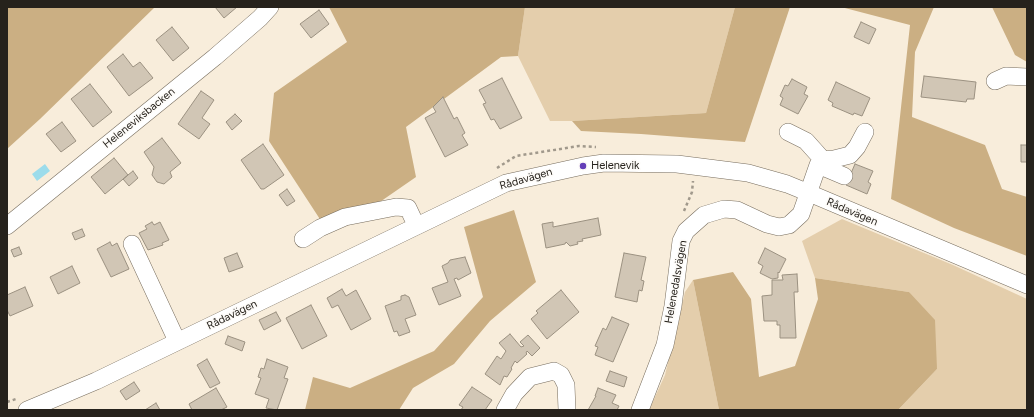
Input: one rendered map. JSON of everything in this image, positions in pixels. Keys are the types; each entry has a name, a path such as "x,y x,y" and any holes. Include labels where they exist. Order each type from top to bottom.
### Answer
{"street":[{"name":"Heleneviksbacken","path":"7,226 215,57 260,18 270,7"},
{"path":"996,81 1006,76 1027,77"},
{"path":"788,132 806,141 820,162 844,176"},
{"path":"820,162 850,155 857,147 864,132"},
{"name":"Helenedalsvägen","path":"640,410 665,345 673,306 681,241 686,231 704,215 724,209 737,210 767,224 779,227 790,225 801,214 820,162"},
{"name":"Rådavägen","path":"27,410 96,381 416,225 506,183 558,170 604,163 677,164 724,169 766,178 809,193 1027,285"},
{"path":"304,239 320,228 345,216 396,207 408,208 416,225"},
{"path":"132,244 177,341"},
{"path":"505,410 514,394 530,377 554,371 561,375 566,385 567,410"}],"path":[{"path":"686,231 681,217 692,192 694,179"}],"shaded area":[{"path":"7,7 155,7 7,149"},
{"path":"329,7 525,7 518,56 501,57 406,127 416,177 361,215 327,230 269,141 274,93 347,42"},
{"path":"525,7 735,7 706,113 550,121 518,56"},
{"path":"735,7 790,7 745,142 581,131 572,121 706,113"},
{"path":"841,7 934,7 915,52 912,117 985,145 1002,189 1027,197 1027,256 954,228 891,199 910,25"},
{"path":"992,7 1027,7 1027,62 1015,55"},
{"path":"514,210 536,282 490,321 454,364 413,388 399,410 305,410 313,377 350,388 434,351 483,297 464,227"},
{"path":"842,219 953,265 1027,299 1027,410 898,410 937,369 909,292 815,278 802,241"},
{"path":"733,272 751,299 759,377 795,366 818,299 815,278 909,292 935,320 937,369 898,410 719,410 693,280"},
{"path":"693,280 719,410 649,410 665,375 685,292"}],"water":[{"path":"45,164 50,171 37,181 32,174"}],"building":[{"path":"215,7 237,7 224,18"},
{"path":"319,10 329,24 311,38 300,24"},
{"path":"861,22 876,29 869,44 854,37"},
{"path":"172,27 189,48 173,61 156,40"},
{"path":"123,54 133,67 140,62 153,78 129,96 107,67"},
{"path":"924,76 976,82 974,99 967,99 966,102 921,97"},
{"path":"502,78 522,118 500,129 494,119 491,120 483,104 486,103 479,90"},
{"path":"792,79 807,87 804,94 808,96 798,114 780,105 783,98 780,96 785,85 788,86"},
{"path":"836,82 870,98 862,116 854,113 853,115 832,106 833,103 828,100"},
{"path":"90,84 112,112 93,127 71,99"},
{"path":"201,91 214,100 202,118 210,124 199,139 178,124"},
{"path":"443,97 454,119 457,117 465,133 462,135 468,145 445,157 425,118 436,112 433,107"},
{"path":"235,114 242,121 232,130 226,122"},
{"path":"62,122 76,141 61,152 46,134"},
{"path":"162,138 181,163 170,172 172,177 164,184 157,182 152,175 154,167 144,152"},
{"path":"263,144 284,175 264,189 261,189 241,160"},
{"path":"1021,145 1027,145 1027,162 1021,162"},
{"path":"114,158 128,175 105,194 91,177"},
{"path":"855,164 873,171 868,182 871,184 867,194 846,185"},
{"path":"133,171 138,178 129,186 123,179"},
{"path":"287,189 295,201 287,206 279,195"},
{"path":"598,218 601,235 582,239 583,241 577,242 578,244 570,246 566,242 565,244 546,248 542,224 553,222 553,227"},
{"path":"152,222 154,225 160,222 169,240 162,243 163,245 148,250 139,233 147,229 145,226"},
{"path":"82,229 85,236 75,240 72,233"},
{"path":"110,242 112,246 117,243 129,269 111,277 97,249"},
{"path":"19,247 22,254 14,257 11,250"},
{"path":"765,248 786,259 779,273 778,272 778,278 772,279 760,273 763,266 758,263"},
{"path":"237,253 243,267 229,272 224,258"},
{"path":"624,253 646,257 641,280 644,281 642,291 639,290 637,302 615,297"},
{"path":"465,257 471,273 458,280 457,278 454,279 461,296 439,305 432,288 448,282 442,266 450,260"},
{"path":"72,266 80,283 58,294 50,277"},
{"path":"797,274 798,292 794,292 796,338 780,338 780,325 777,325 777,321 764,321 762,296 772,295 772,280 783,280 782,275"},
{"path":"25,287 33,306 10,316 7,310 7,295"},
{"path":"342,289 346,296 356,290 371,319 351,330 338,305 332,308 327,298"},
{"path":"561,290 579,312 547,339 531,319 538,313 536,311"},
{"path":"405,295 409,297 416,315 405,319 410,332 399,336 397,331 394,332 385,306 401,300 401,296"},
{"path":"311,305 327,336 302,349 286,318"},
{"path":"276,312 281,321 264,330 259,320"},
{"path":"612,317 629,324 613,362 595,355 598,347 595,346 603,328 606,330"},
{"path":"510,334 521,347 524,346 520,342 528,335 540,348 532,356 527,351 527,354 517,363 515,361 507,377 504,376 500,385 485,374 497,356 501,359 506,351 499,343"},
{"path":"228,336 245,342 242,351 225,344"},
{"path":"207,359 220,383 210,388 197,365"},
{"path":"267,359 288,367 284,378 288,379 277,410 266,408 269,399 255,394 261,378 258,377 261,368 264,369"},
{"path":"610,371 627,377 624,387 606,381"},
{"path":"134,382 140,391 126,400 120,391"},
{"path":"472,387 492,400 485,410 461,410 463,407 459,405"},
{"path":"216,388 227,407 221,410 192,410 189,404"},
{"path":"598,388 616,395 612,403 619,406 617,410 588,410 596,396"},
{"path":"156,403 160,410 145,410"}],"place":[{"name":"Helenevik","path":"583,166"}]}
